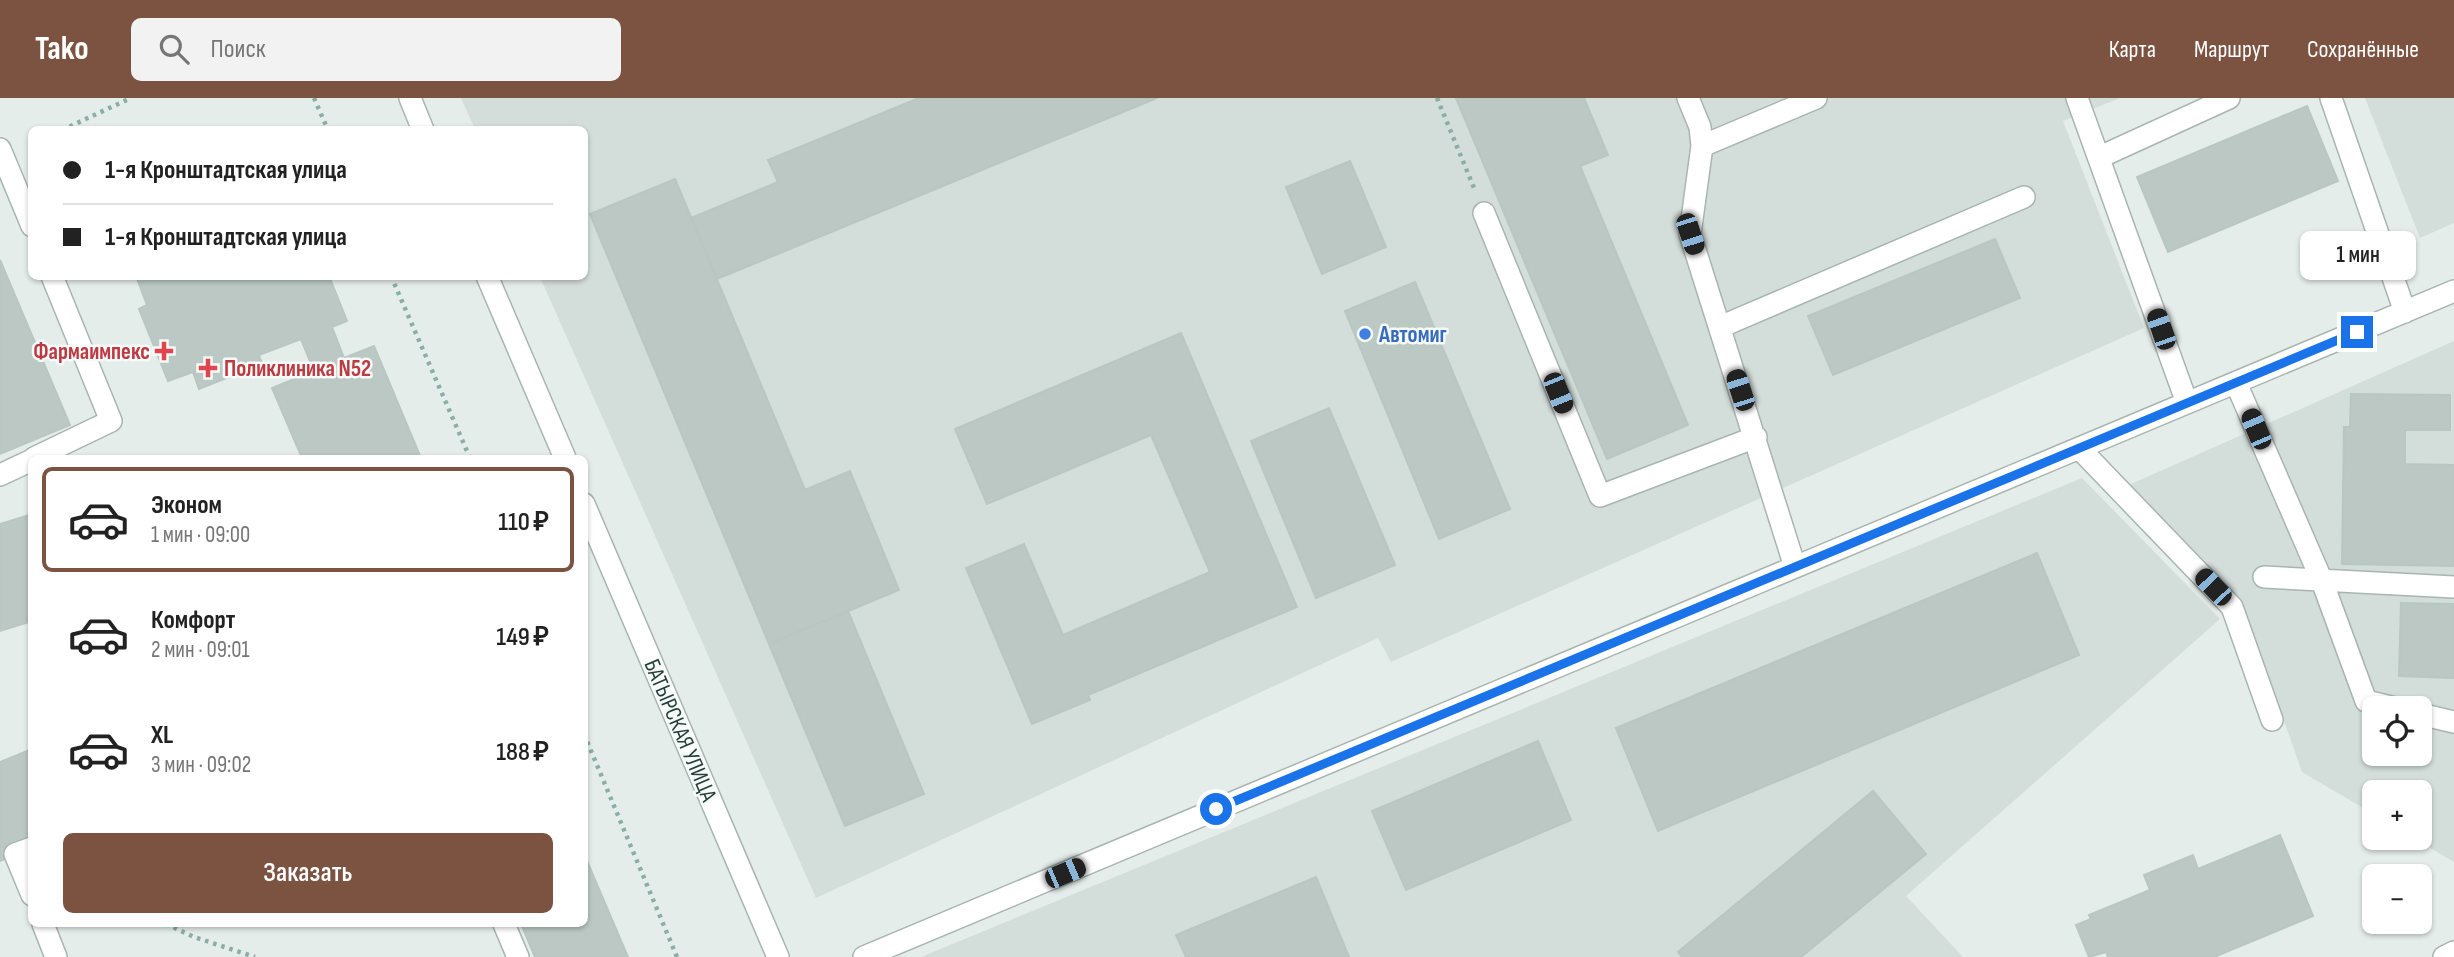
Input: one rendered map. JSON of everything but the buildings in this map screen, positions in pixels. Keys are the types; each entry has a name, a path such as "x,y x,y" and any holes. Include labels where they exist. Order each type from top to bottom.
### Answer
{"street":[{"path":"410,98 422,126"},
{"path":"1688,98 1700,127 1702,146 1690,234 1795,567"},
{"path":"1702,146 1815,98"},
{"path":"2077,98 2187,403"},
{"path":"2100,157 2229,98"},
{"path":"2331,98 2405,312"},
{"path":"0,149 28,216"},
{"path":"1720,327 2025,197"},
{"path":"1484,213 1600,496 1756,437"},
{"path":"41,455 111,421 54,280"},
{"path":"489,280 564,455"},
{"path":"864,957 2454,291"},
{"path":"2235,383 2322,581 2364,696"},
{"path":"2079,448 2232,607 2272,720"},
{"path":"0,475 28,461"},
{"name":"БАТЫРСКАЯ УЛИЦА","path":"588,513 778,957"},
{"path":"2264,577 2454,587"},
{"path":"2432,717 2454,722"},
{"path":"28,849 15,854 28,885"},
{"path":"44,927 56,957"},
{"path":"505,927 518,957"},
{"path":"2444,957 2454,952"}],"path":[{"path":"71,126 131,98"},
{"path":"314,98 326,126"},
{"path":"1437,98 1484,213"},
{"path":"393,280 469,455"},
{"path":"588,744 677,957"},
{"path":"172,927 255,957"}],"shaded area":[{"path":"461,98 2120,98 2063,121 2144,328 1391,662 1378,638 816,898 541,280 588,280 588,126 474,126"},
{"path":"2365,98 2454,98 2454,223 2420,238"},
{"path":"2454,341 2454,862 2432,849 2432,780 2362,780 2362,807 2302,772 2246,612 2122,488"},
{"path":"2082,478 2220,619 1906,896 1963,957 921,957"}],"place":[{"name":"Автомиг","path":"1365,334"},
{"name":"Фармаимпекс","path":"164,351"},
{"name":"Поликлиника N52","path":"208,368"}],"route":[{"path":"1216,809 2357,332"}]}
